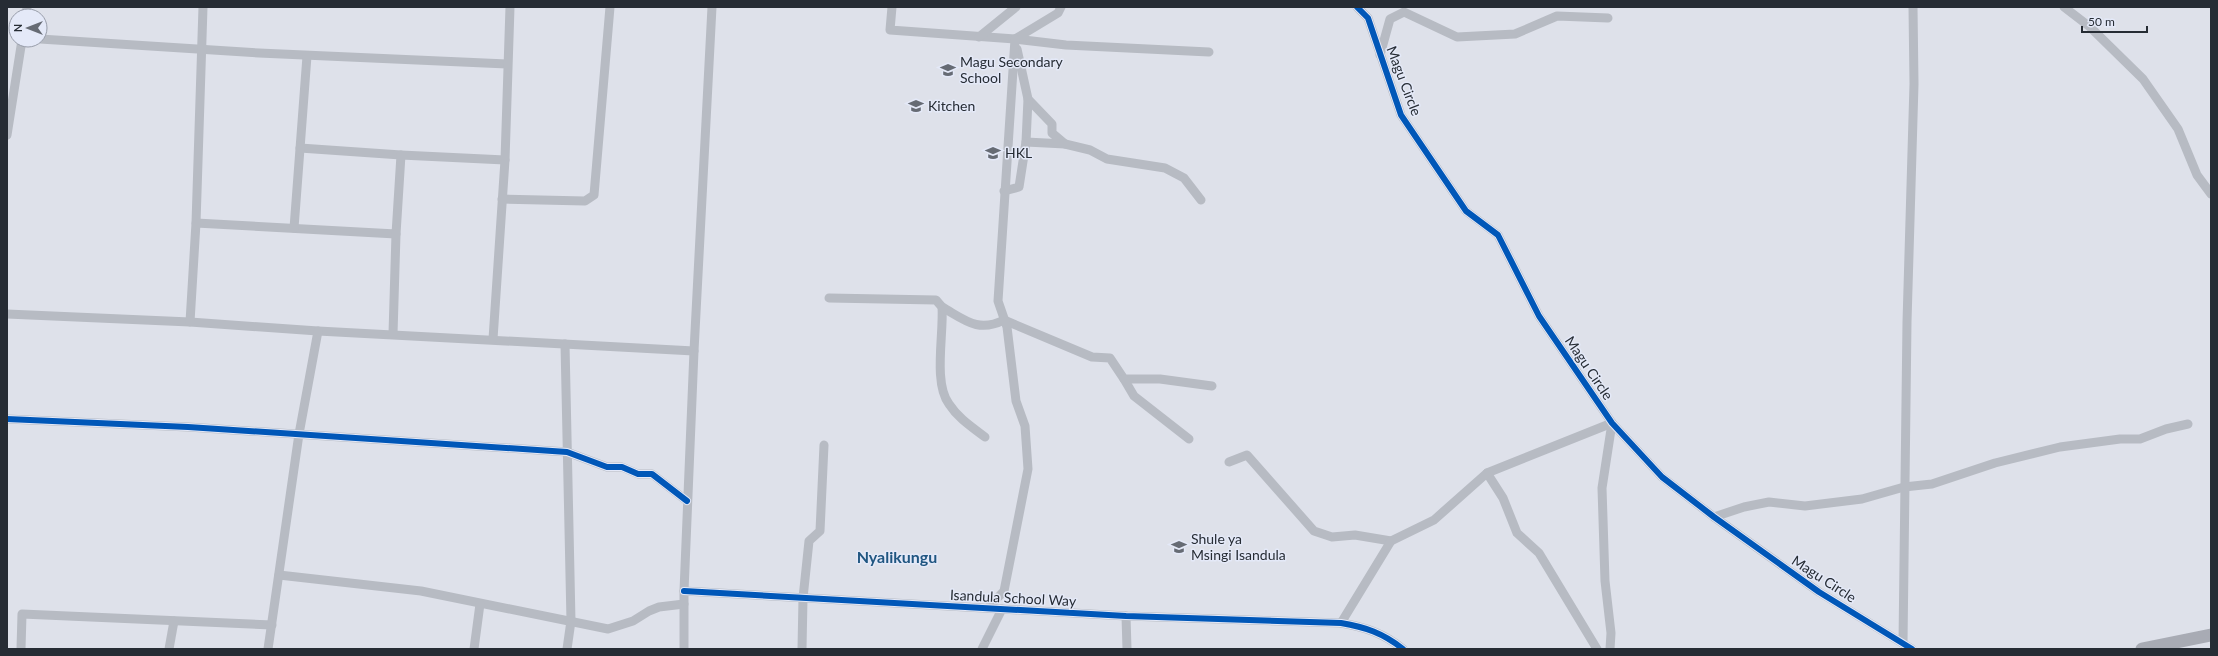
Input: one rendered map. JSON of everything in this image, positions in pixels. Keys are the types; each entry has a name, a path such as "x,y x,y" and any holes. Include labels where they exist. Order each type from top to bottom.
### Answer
{"main road":[{"path":"2142,649 2211,635"}],"street":[{"path":"190,322 196,223 202,7"},
{"path":"492,340 505,160 510,7"},
{"path":"502,199 585,201 594,195 610,7"},
{"path":"684,649 687,501 712,7"},
{"path":"892,7 890,30 1066,44 1209,52"},
{"path":"979,37 1016,7"},
{"path":"1015,39 1058,13 1061,7"},
{"name":"Magu Circle","path":"1357,7 1368,18 1401,116 1466,211 1498,235 1539,316 1612,423 1662,477 1714,517 1819,592 1912,649"},
{"path":"1903,643 1907,301 1914,84 1913,7"},
{"path":"2064,7 2090,27 2143,79 2178,129 2197,175 2211,194"},
{"path":"1380,55 1390,18 1404,12 1457,37 1515,34 1557,16 1608,18"},
{"path":"48,39 307,56 507,64"},
{"path":"1004,191 1019,187 1026,142 1028,99 1015,39"},
{"path":"988,608 1004,591 1028,469 1025,426 1016,402 1007,327 998,301 1015,39"},
{"path":"7,134 21,48"},
{"path":"294,228 307,56"},
{"path":"1028,99 1052,124 1052,133 1065,144"},
{"path":"1026,142 1065,144 1090,150 1107,159 1165,168 1184,178 1201,200"},
{"path":"300,148 505,160"},
{"path":"393,334 396,234 401,155"},
{"path":"196,223 396,234"},
{"path":"829,298 923,298 936,300 942,307 975,326 993,326 1004,320"},
{"path":"942,307 941,381 948,403 965,422 985,437"},
{"path":"7,314 190,322 318,331 694,351"},
{"path":"1004,320 1092,357 1110,358 1134,396 1188,439"},
{"path":"268,649 299,434 318,331"},
{"path":"565,344 571,621 567,649"},
{"path":"1124,379 1160,379 1212,386"},
{"path":"7,419 188,427 567,452 607,467 622,467 638,474 652,474 687,501"},
{"path":"1341,622 1391,541 1434,520 1488,473 1612,423"},
{"path":"1610,649 1611,633 1605,581 1602,488 1612,423"},
{"path":"1714,517 1744,507 1769,502 1805,506 1862,499 1904,486 1932,484 1995,463 2060,447 2140,439 2166,429 2188,424"},
{"path":"802,649 803,598 809,541 820,530 824,445"},
{"path":"1229,462 1247,455 1314,530 1332,537 1355,535 1391,541"},
{"path":"1488,473 1503,498 1518,533 1539,553 1597,649"},
{"path":"279,575 421,591 608,629 633,621 649,611 659,607 684,604"},
{"name":"Isandula School Way","path":"684,591 1126,616 1341,622 1368,628 1388,637 1403,649"},
{"path":"474,649 480,604"},
{"path":"982,649 1002,609"},
{"path":"21,649 22,614 272,625"},
{"path":"1126,616 1127,649"},
{"path":"169,649 174,621"}],"cycle path":[{"path":"1357,7 1368,18 1401,115 1466,211 1498,235 1539,316 1612,423 1662,477 1714,517 1819,592 1912,649"},
{"path":"7,419 188,427 567,452 607,467 622,467 638,474 652,474 687,501"},
{"path":"684,591 1126,616 1341,623 1358,626 1374,632 1396,643 1403,649"}],"place":[{"name":"Magu Secondary School","path":"948,70"},
{"name":"Kitchen","path":"916,106"},
{"name":"HKL","path":"993,153"},
{"name":"Shule ya Msingi Isandula","path":"1179,547"}],"district":[{"name":"Nyalikungu","path":"897,557"}]}
